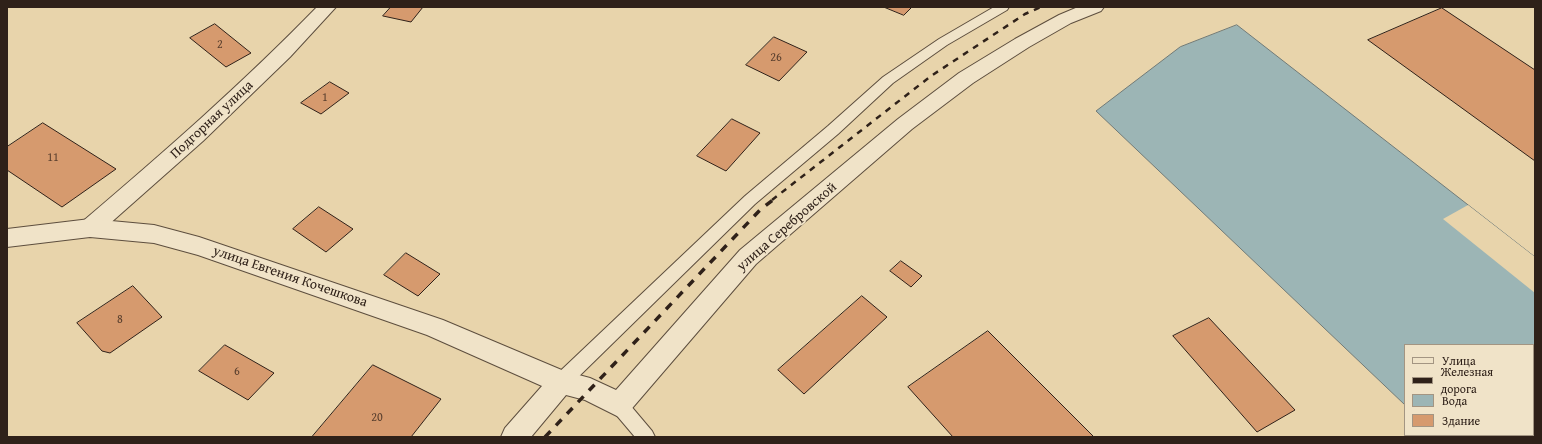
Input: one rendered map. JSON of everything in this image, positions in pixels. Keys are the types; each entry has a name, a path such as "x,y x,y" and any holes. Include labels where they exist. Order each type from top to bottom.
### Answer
{"street":[{"name":"Подгорная улица","path":"90,228 196,136 283,53 327,7"},
{"name":"улица Серебровской","path":"619,406 748,257 905,124 966,78 1022,43 1065,19 1095,7"},
{"name":"улица Евгения Кочешкова","path":"7,238 90,228 154,234 199,246 434,326 562,382"},
{"path":"514,437 562,382 590,390 619,406"}],"lane":[{"path":"562,382 750,200 833,130 888,80 943,42 1003,7"},
{"path":"619,406 646,437"}],"water":[{"path":"1237,25 1535,257 1535,437 1437,436 1534,436 1534,344 1404,344 1404,404 1096,111 1180,47"}],"pier":[{"path":"1468,205 1535,257 1535,293 1443,219"}],"building":[{"path":"391,7 423,7 411,22 383,16"},
{"path":"884,7 912,7 904,15"},
{"path":"1442,8 1535,70 1535,161 1368,40"},
{"path":"215,24 251,53 226,67 190,38"},
{"path":"774,37 807,52 779,81 746,65"},
{"path":"330,82 349,93 321,114 301,103"},
{"path":"732,119 760,133 726,171 697,156"},
{"path":"43,123 116,169 62,207 7,170 7,147"},
{"path":"319,207 353,229 326,252 293,229"},
{"path":"406,253 440,274 418,296 384,275"},
{"path":"901,261 922,276 911,287 890,271"},
{"path":"133,286 162,317 110,353 102,351 77,323"},
{"path":"862,296 887,317 804,394 778,370"},
{"path":"1209,318 1295,410 1257,432 1173,336"},
{"path":"988,331 1094,437 953,437 908,387"},
{"path":"225,345 274,373 248,400 199,371"},
{"path":"373,365 441,399 411,437 312,437"}],"railway":[{"path":"772,200 931,76 1025,14 1041,7"},
{"path":"545,437 760,210 774,199"}]}
